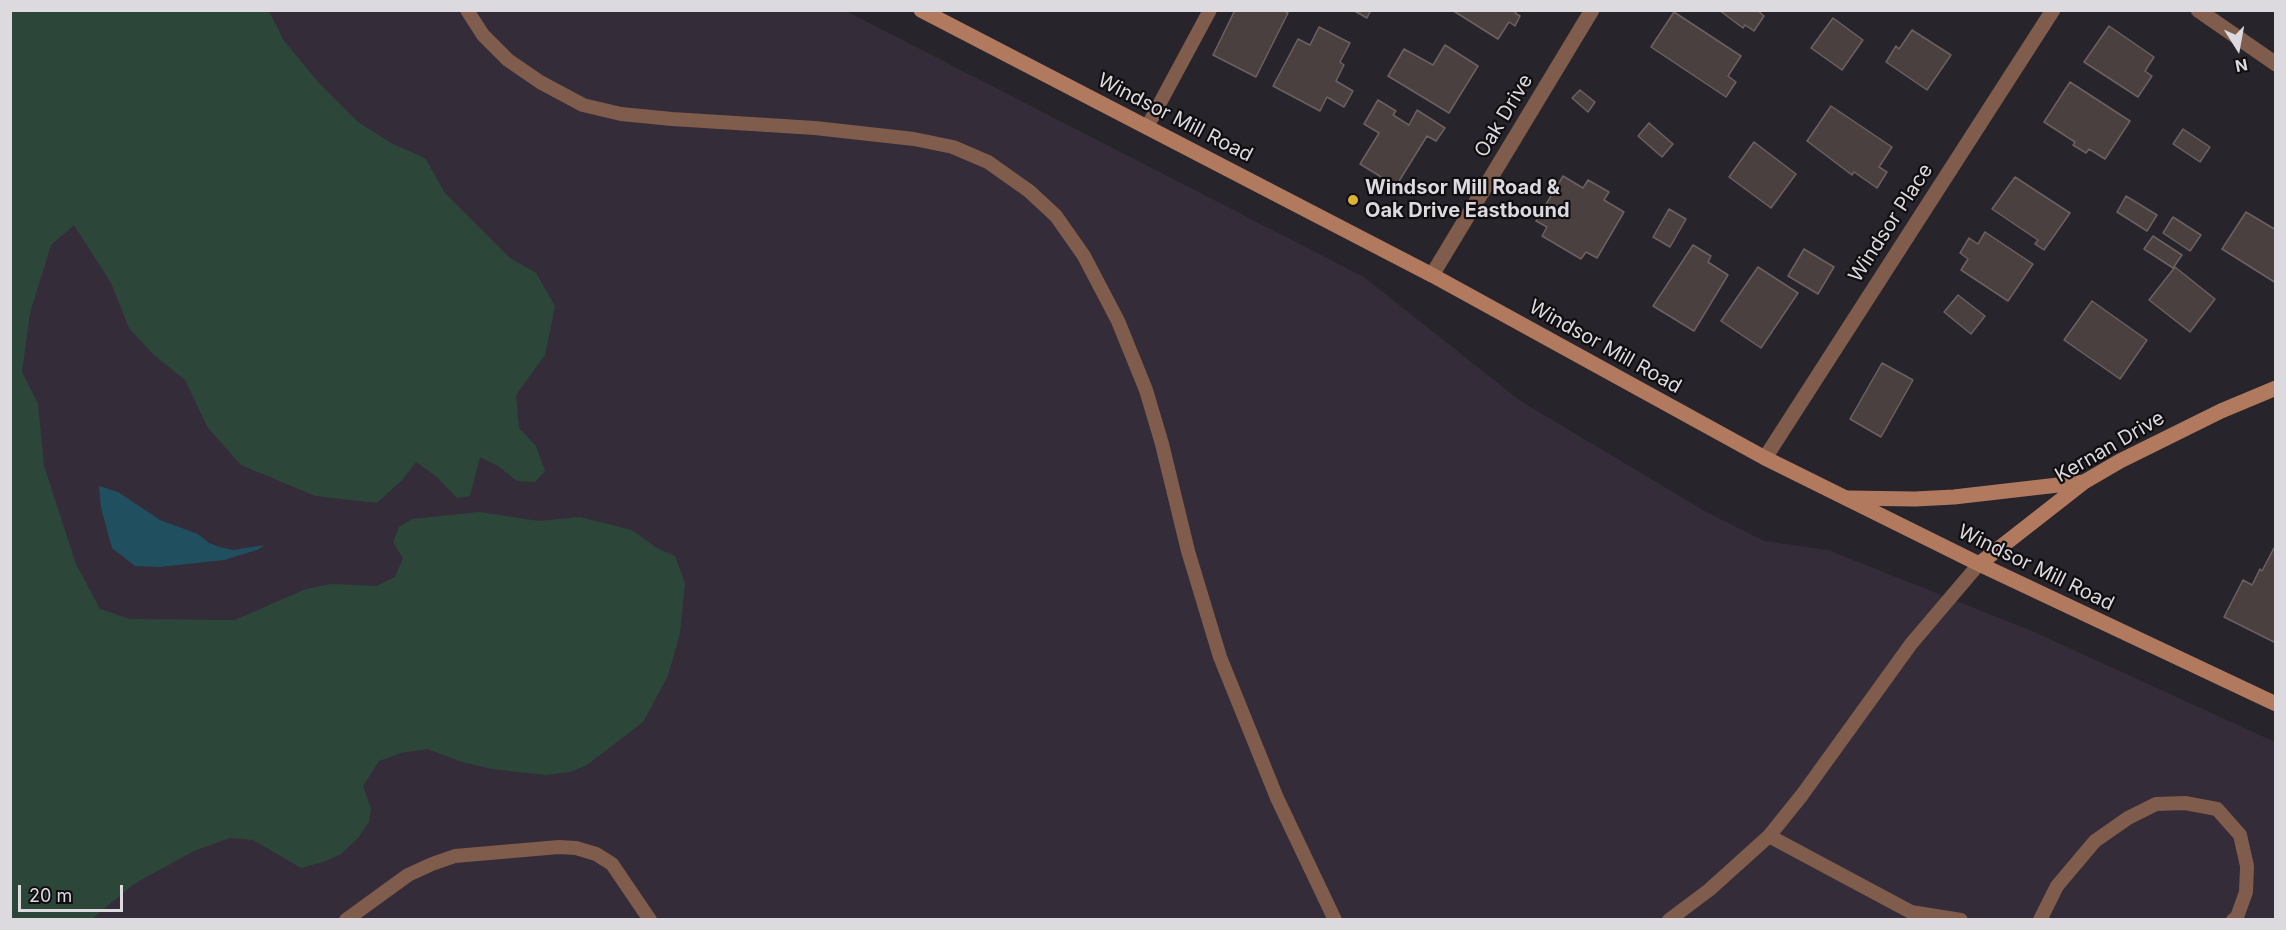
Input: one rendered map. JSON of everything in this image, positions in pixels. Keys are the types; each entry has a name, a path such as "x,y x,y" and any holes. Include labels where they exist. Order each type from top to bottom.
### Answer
{"main road":[{"name":"Windsor Mill Road","path":"921,10 1432,274 1765,458 1979,564 2276,704"},
{"name":"Kernan Drive","path":"1979,564 2084,482 2178,432 2276,388"},
{"path":"1844,498 1954,497 2084,482"}],"street":[{"name":"Oak Drive","path":"1432,274 1592,10"},
{"name":"Windsor Place","path":"1765,458 2052,10"},
{"path":"2198,10 2276,64"}],"lane":[{"path":"467,10 483,34 508,60 540,82 583,105 632,115 815,128 914,138 953,147 988,162 1029,191 1056,216 1084,256 1118,321 1146,390 1188,550 1220,657 1277,798 1335,920"},
{"path":"1147,127 1210,10"},
{"path":"1669,920 1709,890 1769,836 1802,795 1911,644 1979,564"},
{"path":"2040,920 2057,886 2095,841 2128,818 2156,804 2185,803 2217,809 2240,835 2247,866 2246,892 2237,917 2233,920"},
{"path":"1769,836 1911,912 1961,920"},
{"path":"346,920 408,875 455,856 559,847 576,848 596,854 612,864 650,920"}],"shaded area":[{"path":"10,11 846,11 1364,277 1519,400 1708,513 1764,541 1828,550 2032,631 2275,742 2275,919 11,919"}],"green space":[{"path":"10,11 269,11 284,41 318,82 358,122 391,143 425,158 445,193 510,258 536,273 555,306 545,355 516,395 519,428 536,446 545,471 535,482 517,481 498,466 480,457 470,496 457,498 437,477 416,462 402,480 377,503 315,496 241,465 208,428 185,380 154,355 129,328 111,283 74,225 51,245 30,313 22,372 38,404 44,466 76,564 100,609 130,619 235,620 306,589 331,584 376,586 395,577 403,558 393,542 399,527 412,519 479,512 539,521 580,517 632,530 657,548 675,556 685,583 680,633 668,676 643,722 587,765 570,772 545,775 492,769 462,762 427,749 401,753 379,761 363,786 371,809 369,822 358,838 341,854 326,861 301,868 253,840 230,838 194,851 134,884 92,919 11,919"}],"water":[{"path":"99,486 118,492 160,520 198,534 209,543 219,547 233,550 265,545 257,550 224,560 160,567 135,566 112,548 101,508"}],"building":[{"path":"1235,10 1283,10 1288,13 1256,77 1213,55"},
{"path":"1353,10 1371,10 1367,18"},
{"path":"1452,10 1517,10 1515,13 1520,16 1515,26 1509,22 1498,39"},
{"path":"1719,10 1757,10 1764,16 1754,31 1745,25 1743,28"},
{"path":"1674,12 1741,56 1728,76 1736,82 1726,97 1651,47"},
{"path":"1833,18 1863,40 1842,70 1811,48"},
{"path":"2109,26 2154,57 2145,71 2152,76 2138,97 2084,62"},
{"path":"1319,27 1350,43 1340,62 1344,65 1336,81 1353,91 1344,107 1327,97 1320,111 1273,86 1298,39 1310,45"},
{"path":"1912,30 1951,55 1927,90 1886,62 1896,46 1899,49"},
{"path":"1445,45 1478,66 1449,113 1388,76 1404,49 1433,65"},
{"path":"2070,82 2130,121 2105,159 2089,149 2086,153 2073,145 2075,142 2044,122"},
{"path":"1580,90 1595,102 1588,112 1572,98"},
{"path":"1378,100 1396,111 1393,115 1409,125 1417,110 1445,128 1436,141 1427,136 1396,186 1360,164 1379,133 1364,124"},
{"path":"1831,106 1892,147 1879,167 1887,172 1877,188 1854,172 1852,175 1807,141"},
{"path":"1649,123 1673,144 1662,157 1638,136"},
{"path":"2183,129 2210,147 2200,162 2173,144"},
{"path":"1754,142 1796,174 1771,208 1729,177"},
{"path":"1563,176 1583,188 1588,180 1609,192 1604,200 1624,212 1597,258 1586,252 1581,259 1542,236 1547,227 1536,221"},
{"path":"2015,177 2070,213 2044,250 2035,244 2038,240 1992,209"},
{"path":"2126,196 2157,215 2147,231 2117,212"},
{"path":"1669,209 1686,219 1670,247 1653,237"},
{"path":"2246,212 2276,230 2276,283 2222,249"},
{"path":"2173,217 2201,235 2190,251 2163,233"},
{"path":"1985,232 2033,264 2008,301 1961,270 1968,259 1960,253 1969,238 1978,244"},
{"path":"2153,236 2182,255 2173,268 2144,249"},
{"path":"1693,245 1711,256 1708,262 1728,275 1694,331 1653,306"},
{"path":"1804,249 1834,267 1818,294 1788,276"},
{"path":"1758,267 1798,293 1761,348 1721,321"},
{"path":"2175,267 2215,299 2190,332 2149,300"},
{"path":"1958,295 1985,316 1971,334 1944,312"},
{"path":"2092,301 2147,340 2120,379 2064,340"},
{"path":"1882,363 1913,380 1881,437 1850,419"},
{"path":"2274,548 2276,549 2276,643 2224,617 2243,580 2252,585"}],"place":[{"name":"Windsor Mill Road & Oak Drive Eastbound","path":"1353,200"}]}
